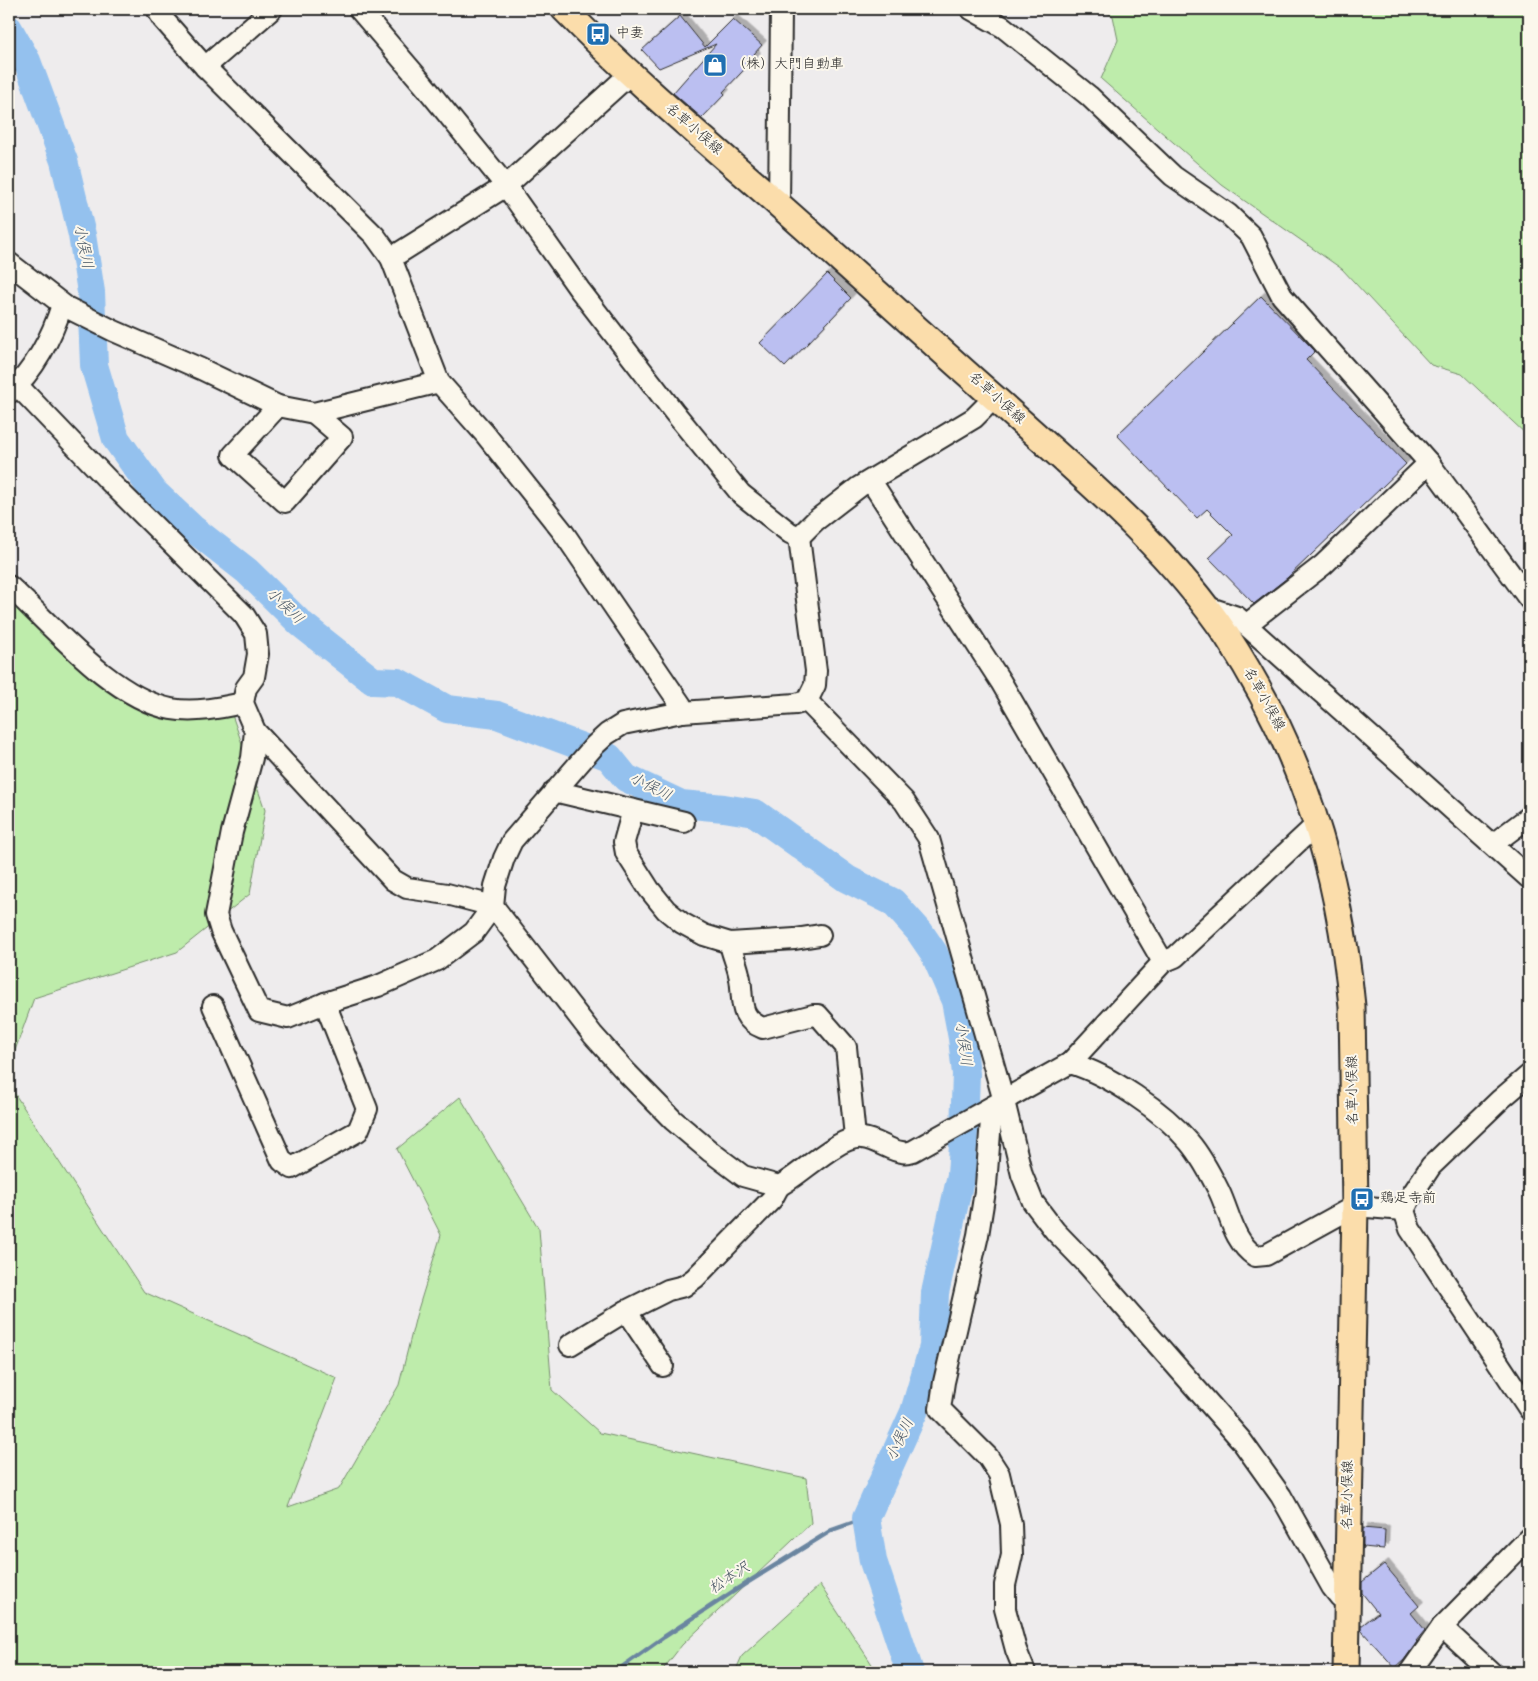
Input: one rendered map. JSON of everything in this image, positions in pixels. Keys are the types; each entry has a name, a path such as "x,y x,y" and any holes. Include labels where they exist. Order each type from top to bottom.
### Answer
{"main road":[{"name":"名草小俣線","path":"564,9 630,74 779,205 1116,509 1167,561 1204,606 1240,658 1279,726 1305,787 1317,824 1340,913 1349,974 1353,1043 1355,1206 1346,1672"}],"street":[{"path":"157,9 163,19 205,67 375,236 391,258 439,382 485,434 563,532 681,705 682,712"},
{"path":"205,67 272,9"},
{"path":"359,9 506,186 579,288 714,461 742,494 790,533 799,538"},
{"path":"779,205 781,9"},
{"path":"970,9 1003,27 1016,37 1089,96 1173,176 1228,214 1251,236 1282,296 1429,463 1529,599"},
{"path":"391,258 506,186 630,74"},
{"path":"9,263 64,306 278,406 314,413 439,382"},
{"path":"64,306 56,325 31,369 13,389 244,615 256,634 258,654 254,677 246,688 243,703 255,731 393,880 407,888 447,894 493,906 593,1035 627,1074 673,1120 743,1176 779,1186"},
{"path":"799,538 815,521 859,487 872,481 974,418 994,398"},
{"path":"278,406 233,456 285,502 342,438 314,413"},
{"path":"1246,625 1323,565 1429,463"},
{"path":"872,481 1001,682 1162,962"},
{"path":"255,731 252,758 232,832 216,915 221,931 259,1011 288,1018 325,1003 378,986 437,960 474,932 493,906 495,886 504,858 512,842 595,745 607,734 623,724 682,712 796,704 807,701 815,685 816,671 799,538"},
{"path":"9,586 98,670 126,690 160,706 172,709 210,709 243,703"},
{"path":"1204,606 1237,618 1246,625 1529,878"},
{"path":"807,701 904,801 930,839 994,1106 1033,1202 1055,1231 1241,1440 1281,1496 1332,1588 1340,1597 1347,1599"},
{"path":"554,791 684,822"},
{"path":"633,810 624,842 626,853 649,889 666,910 682,922 704,934 730,944 820,935"},
{"path":"1493,844 1529,816"},
{"path":"570,1345 626,1311 668,1290 684,1286 695,1278 772,1200 779,1186 790,1180 833,1147 855,1138 863,1138 879,1142 902,1152 914,1151 1070,1063 1162,962 1175,957 1317,824"},
{"path":"730,944 740,975 742,1008 747,1018 755,1025 763,1028 818,1015 846,1047 855,1138"},
{"path":"213,1006 282,1161 292,1168 358,1131 367,1109 325,1003"},
{"path":"1070,1063 1101,1075 1120,1086 1152,1109 1184,1138 1195,1151 1218,1189 1239,1241 1246,1250 1255,1256 1266,1255 1355,1206 1404,1210"},
{"path":"1529,1075 1494,1105 1431,1166 1404,1210 1410,1229 1529,1409"},
{"path":"994,1106 986,1185 978,1235 944,1382 940,1409 988,1457 999,1474 1011,1524 1012,1555 1005,1585 1005,1609 1016,1650 1025,1672"},
{"path":"626,1311 663,1366"},
{"path":"1410,1672 1442,1628 1529,1538"},
{"path":"1442,1628 1491,1672"}],"green space":[{"path":"1099,9 1529,9 1529,437 1462,374 1431,365 1342,269 1222,185 1101,79 1118,40 1113,16"},
{"path":"9,597 131,701 231,712 265,810 250,894 177,952 34,998 9,1067"},
{"path":"9,1085 144,1292 337,1378 288,1507 339,1489 399,1385 416,1316 441,1235 397,1149 460,1097 539,1229 552,1390 600,1433 806,1478 811,1523 682,1645 661,1672 9,1672"},
{"path":"820,1585 877,1672 735,1672 742,1656"}],"building":[{"path":"680,16 705,47 733,19 762,45 754,54 756,57 723,92 725,94 702,118 673,93 716,44 659,68 642,50"},
{"path":"827,274 851,298 785,367 760,343"},
{"path":"1261,296 1315,351 1306,360 1406,464 1287,578 1254,604 1209,558 1233,535 1207,509 1197,518 1117,435"},
{"path":"1363,1528 1385,1530 1384,1549 1363,1547"},
{"path":"1384,1564 1419,1606 1411,1613 1425,1630 1404,1660 1395,1668 1361,1630 1361,1626 1378,1613 1362,1593 1362,1582"}],"waterway":[{"name":"小俣川","path":"9,29 27,61 64,161 82,235 91,292 94,365 116,439 154,492 192,528 247,571 300,623 373,681 398,682 447,709 497,715 609,757 626,778 681,804 755,813 847,879 893,902 919,931 934,953 955,1001 962,1038 966,1074 961,1175 935,1293 933,1347 914,1412 866,1518 873,1561 910,1672"},
{"path":"9,65 11,71 28,65"},
{"name":"松本沢","path":"615,1672 737,1589 832,1530 866,1518"}],"place":[{"name":"中妻","path":"598,34"},
{"name":"（株）大門自動車","path":"715,65"},
{"name":"鶏足寺前","path":"1362,1199"}]}
